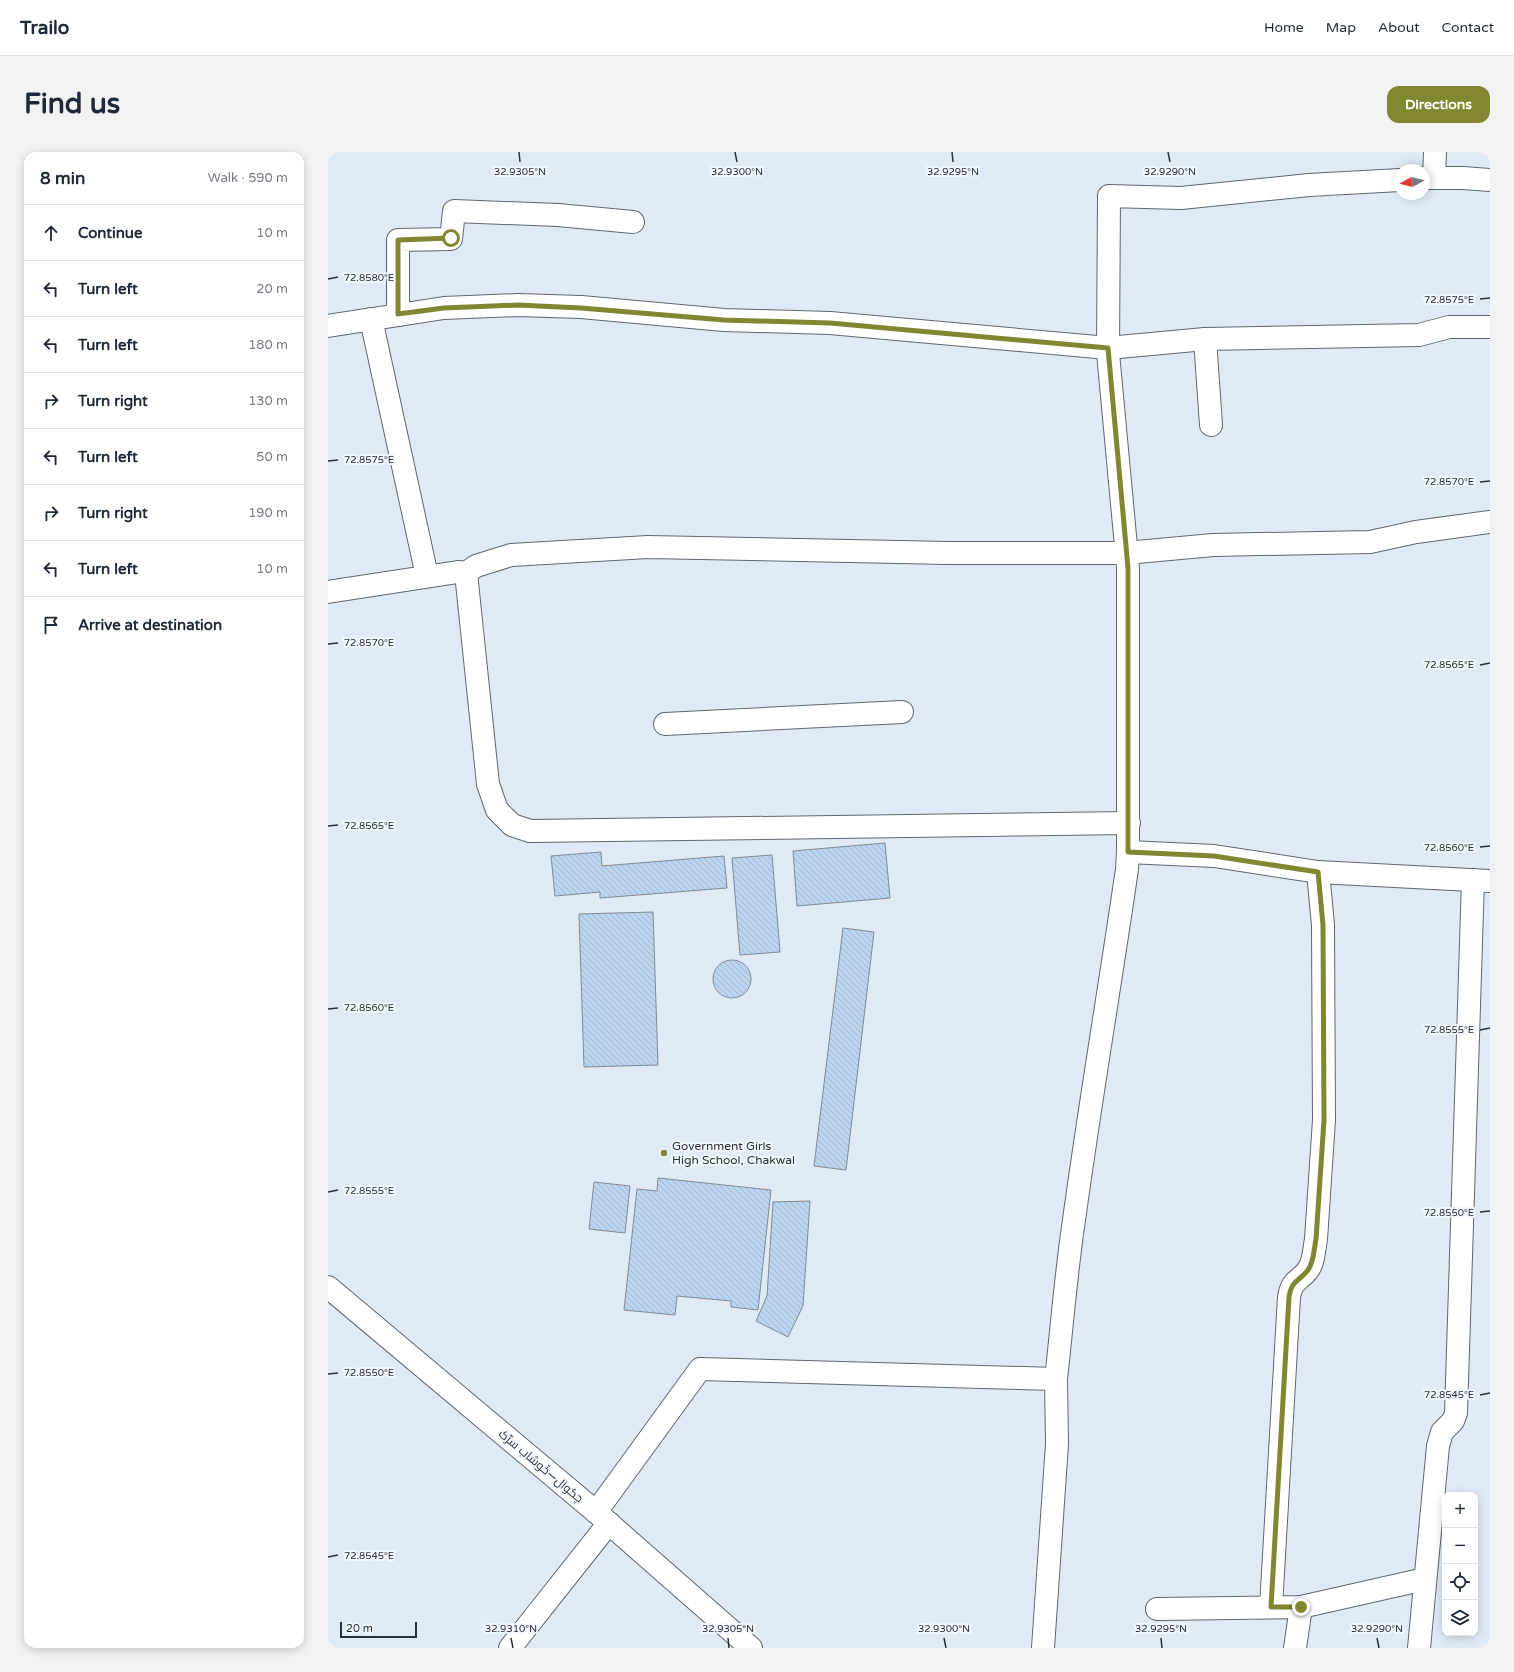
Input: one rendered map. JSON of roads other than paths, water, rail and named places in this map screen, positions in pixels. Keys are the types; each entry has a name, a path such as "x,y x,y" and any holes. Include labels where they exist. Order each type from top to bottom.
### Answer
{"main road":[{"path":"1430,174 1435,152"},
{"path":"1430,178 1490,180"},
{"path":"1043,1648 1057,1444 1056,1379 1074,1221 1093,1087 1110,985 1128,852 1128,576 1108,348 1109,196 1181,198 1309,185 1394,180"},
{"path":"398,314 398,240 451,238 454,211 558,215 633,222"},
{"path":"328,326 444,308 518,305 581,308 724,320 830,323 1108,348 1204,338 1419,335 1449,328 1490,327"},
{"path":"371,319 427,576"},
{"path":"1204,338 1211,425"},
{"path":"328,592 427,576 458,572 466,573 476,566 511,555 648,547 948,553 1126,552 1213,545 1370,542 1416,532 1490,522"},
{"path":"466,573 488,784 497,810 512,825 530,831 1129,823"},
{"path":"665,724 902,712"},
{"path":"1128,852 1214,856 1318,872 1481,881 1456,1413 1453,1421 1442,1432 1438,1446 1419,1648"},
{"path":"1271,1607 1289,1297 1291,1286 1309,1268 1313,1258 1316,1239 1324,1128 1323,925 1318,872"},
{"name":"چکوال—خُوشاب سڑک","path":"328,1287 603,1518 751,1648"},
{"path":"510,1648 603,1518 700,1369 1056,1379"},
{"path":"1157,1609 1301,1607 1425,1579"},
{"path":"1295,1648 1301,1607"}],"place":[{"name":"Government Girls High School, Chakwal","path":"664,1153"}]}
